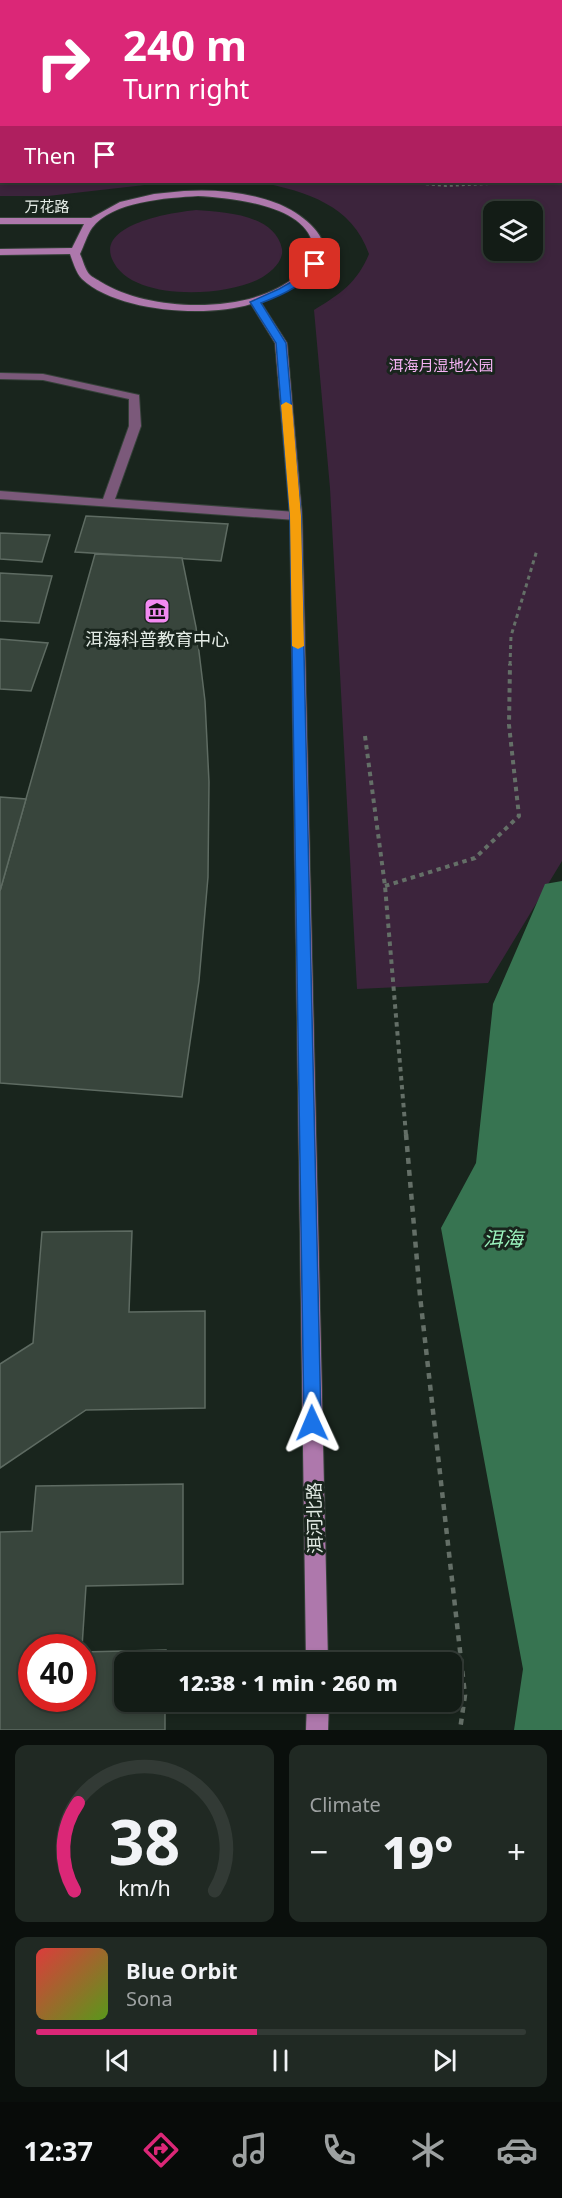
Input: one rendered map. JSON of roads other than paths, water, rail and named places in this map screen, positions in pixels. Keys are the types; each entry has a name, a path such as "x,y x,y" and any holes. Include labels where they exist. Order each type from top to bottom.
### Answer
{"street":[{"path":"171,195 224,195 254,199 280,208 300,219 314,233 319,248 315,264 296,283 283,291 255,302 214,309 171,309 131,301 100,288 80,271 75,251 80,236 93,220 141,201 171,195"},
{"name":"万花路","path":"0,221 93,220"},
{"path":"0,252 75,251"},
{"name":"洱河北路","path":"255,302 281,343 296,516 317,1652"},
{"path":"317,1730 318,1712"}],"lane":[{"path":"0,376 44,377 135,397 135,426 112,495 106,503"},
{"path":"0,495 296,516"}],"water":[{"name":"洱海","path":"562,881 562,1730 514,1730 523,1669 441,1228 476,1163 493,1004 545,884"}],"place":[{"name":"洱海科普教育中心","path":"157,611"}],"park label":[{"name":"洱海月湿地公园","path":"441,365"}]}
